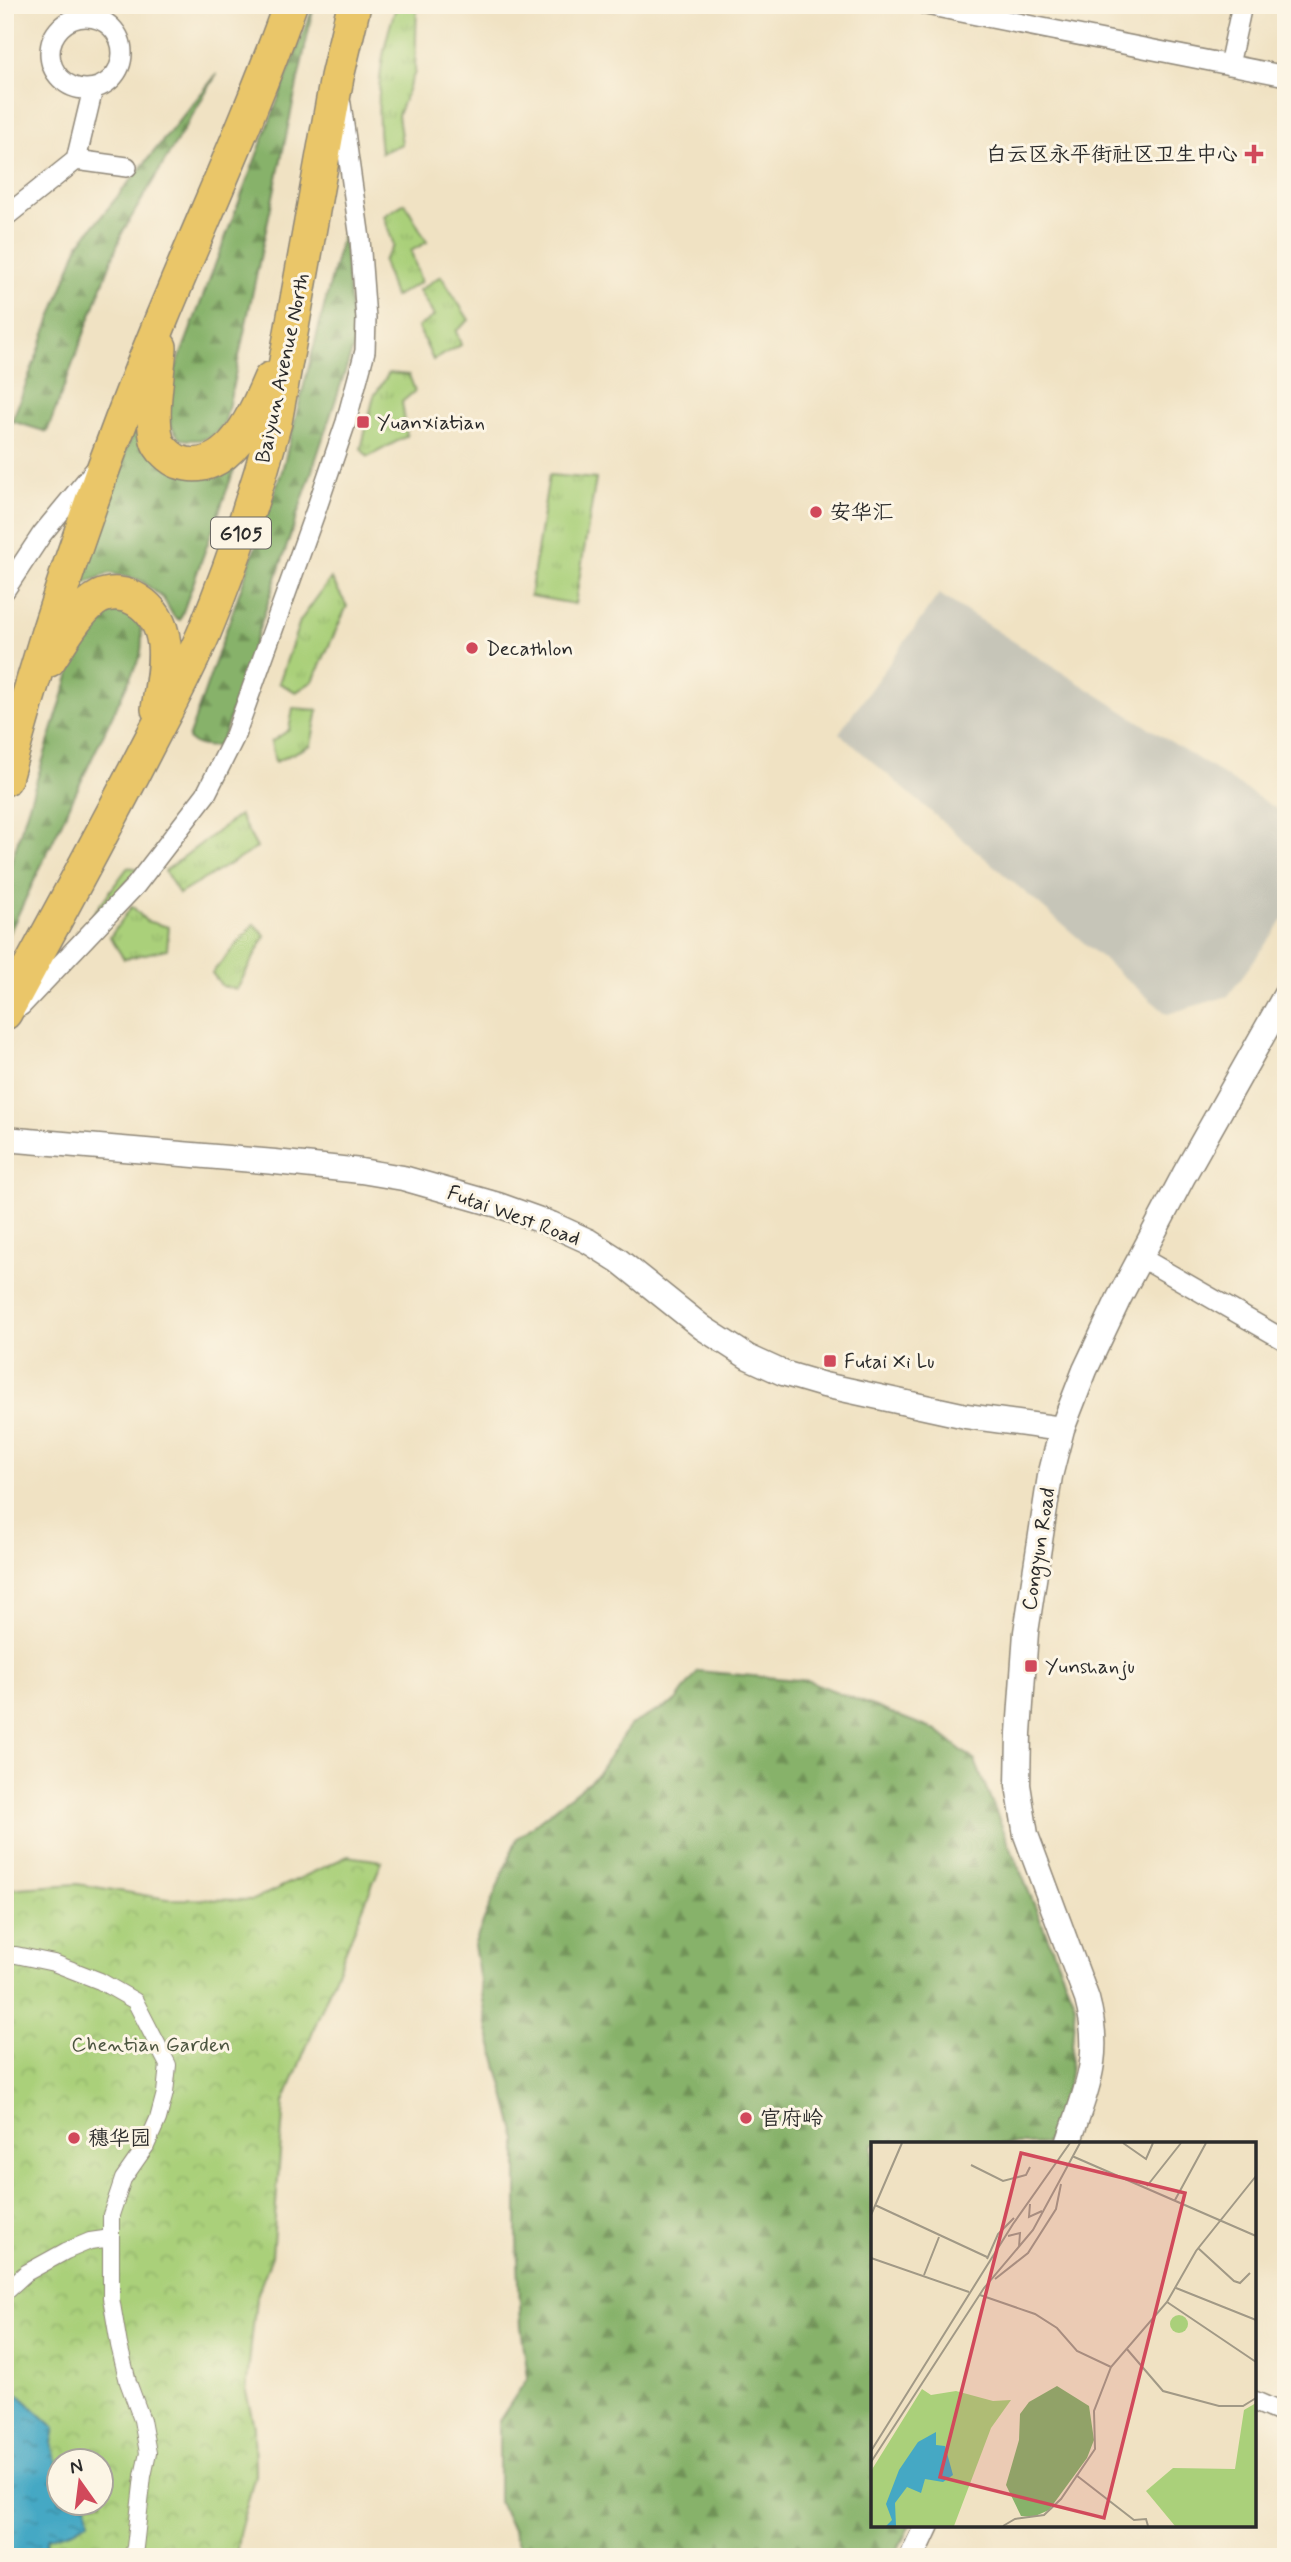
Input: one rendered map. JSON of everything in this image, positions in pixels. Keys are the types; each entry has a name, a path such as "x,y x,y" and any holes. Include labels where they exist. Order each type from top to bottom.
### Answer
{"highway":[{"path":"5,779 29,691 74,548 162,317 223,176 290,5"},
{"name":"Baiyun Avenue North","path":"5,1013 155,732 204,634 256,486 275,422 337,77 354,5"},
{"path":"162,317 155,429 158,443 177,461 189,464 211,461 224,453 245,431 258,407 293,323"},
{"path":"29,691 58,646 89,607 100,597 130,595 151,609 159,621 163,638 163,675 155,732"}],"street":[{"path":"926,5 998,12 1286,76"},
{"path":"1229,65 1242,5"},
{"path":"5,1022 136,886 206,794 234,738 316,510 365,351 366,319 360,239 337,77"},
{"path":"5,217 76,160 93,89"},
{"path":"76,160 127,167"},
{"path":"5,590 42,534 109,454"},
{"name":"Congyun Road","path":"1069,2142 1094,2066 1094,2022 1026,1835 1017,1757 1030,1597 1050,1476 1062,1429 1084,1370 1140,1257 1286,994"},
{"name":"Futai West Road","path":"5,1139 361,1171 416,1181 498,1205 588,1241 618,1260 703,1328 748,1357 783,1373 824,1385 967,1416 1062,1429"},
{"path":"1140,1257 1286,1341"},
{"path":"5,1955 54,1963 100,1980 135,2001 168,2065 165,2093 158,2119 146,2146 123,2179 111,2215 111,2298 119,2345 128,2382 142,2420 148,2454 132,2557"},
{"path":"5,2292 26,2273 66,2251 90,2241 111,2238"},
{"path":"1256,2402 1286,2415"},
{"path":"912,2557 926,2527"}],"shaded area":[{"path":"939,594 1286,815 1286,916 1228,996 1167,1014 839,733"}],"green space":[{"path":"314,5 225,422 216,433 206,438 180,439 166,412 170,383"},
{"path":"397,5 417,5 415,72 398,115 402,144 381,153 378,115 382,59"},
{"path":"217,74 122,233 47,432 12,421 79,244"},
{"path":"405,203 427,242 411,251 421,282 394,297 383,261 394,246 384,216"},
{"path":"343,233 354,345 224,734 218,746 199,745 188,739 282,471"},
{"path":"441,276 469,320 456,331 461,345 433,360 418,327 434,316 419,290"},
{"path":"389,373 409,375 415,391 402,402 407,436 368,457 361,449 374,396"},
{"path":"137,420 142,422 142,439 238,459 180,620 174,617 163,598 140,580 110,573 84,584 78,582"},
{"path":"549,475 596,479 575,604 530,596"},
{"path":"331,578 347,606 313,681 296,692 279,683 300,621"},
{"path":"106,612 127,615 138,623 142,636 140,657 5,942 5,882 79,644 89,624"},
{"path":"293,708 318,710 311,745 275,762 271,742 289,730"},
{"path":"239,815 257,848 179,894 165,871"},
{"path":"128,867 139,869 70,945"},
{"path":"132,906 146,921 169,927 167,949 124,959 110,937"},
{"path":"254,924 265,936 237,989 222,986 212,973"},
{"path":"698,1671 809,1681 937,1731 975,1761 1075,2004 1070,2073 1059,2142 871,2142 871,2527 909,2527 894,2557 524,2557 499,2502 499,2421 528,2377 521,2327 517,2239 517,2140 488,2030 474,1945 517,1838 597,1775 630,1725 675,1702"},
{"name":"Chentian Garden","path":"348,1856 382,1861 284,2102 272,2256 256,2298 246,2392 254,2426 255,2475 239,2534 236,2557 5,2557 5,1889 77,1884 168,1899 253,1900"}],"water":[{"path":"5,2382 55,2428 53,2446 46,2446 46,2516 88,2516 89,2521 74,2530 48,2538 43,2557 5,2557"}],"place":[{"name":"白云区永平街社区卫生中心","path":"1254,154"},
{"name":"Yuanxiatian","path":"363,422"},
{"name":"安华汇","path":"816,512"},
{"name":"Decathlon","path":"472,648"},
{"name":"Futai Xi Lu","path":"830,1361"},
{"name":"Yunshanju","path":"1031,1666"},
{"name":"官府岭","path":"746,2118"},
{"name":"穗华园","path":"74,2138"}]}
